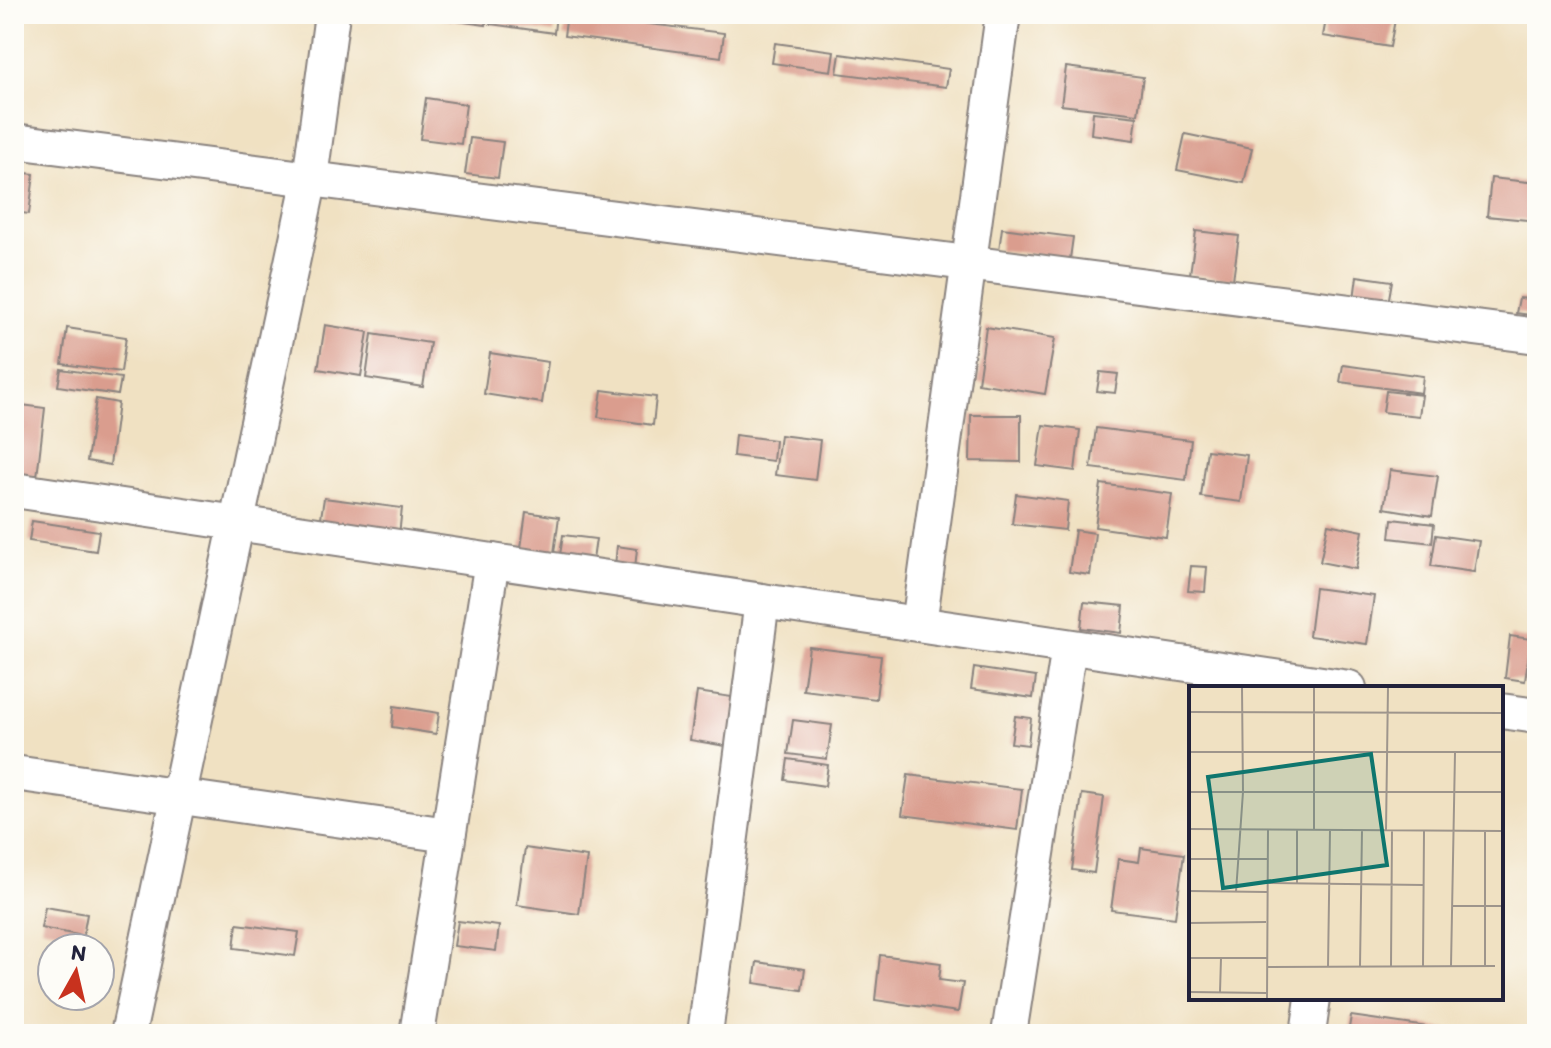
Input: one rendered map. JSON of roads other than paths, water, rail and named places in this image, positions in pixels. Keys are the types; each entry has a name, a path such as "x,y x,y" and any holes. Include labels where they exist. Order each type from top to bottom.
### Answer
{"street":[{"path":"128,1034 310,178 332,14"},
{"path":"919,624 1003,14"},
{"path":"14,141 1537,336"},
{"path":"14,490 1335,686"},
{"path":"417,1034 492,561"},
{"path":"705,1034 762,601"},
{"path":"1009,1034 1069,647"},
{"path":"1503,711 1537,716"},
{"path":"14,773 448,835"},
{"path":"1308,1034 1313,1000"}]}
